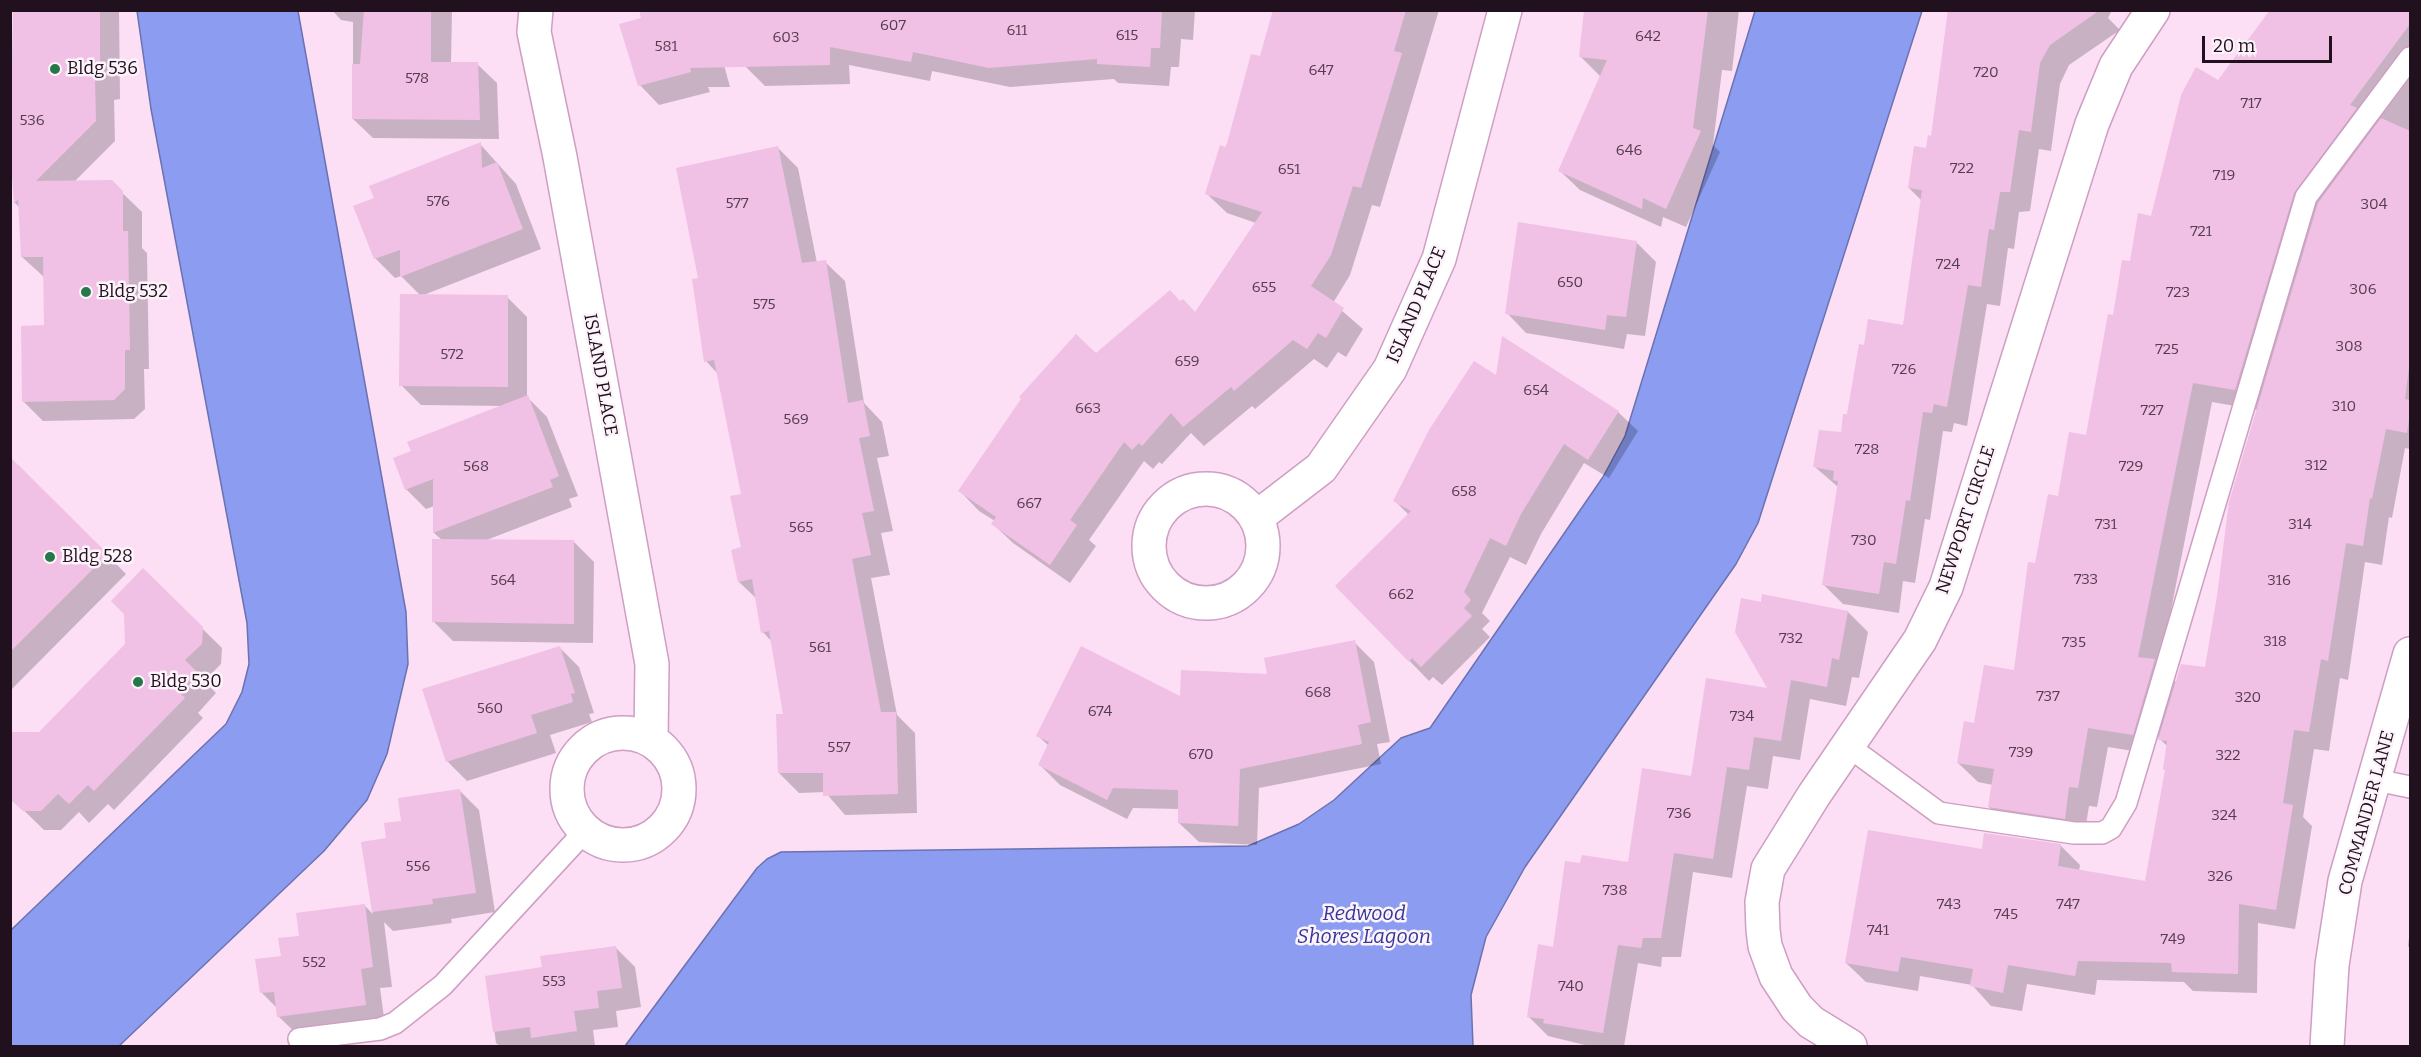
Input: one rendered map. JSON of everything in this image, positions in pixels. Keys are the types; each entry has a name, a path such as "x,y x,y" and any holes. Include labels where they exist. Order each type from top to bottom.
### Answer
{"street":[{"name":"ISLAND PLACE","path":"536,10 534,32 560,157 652,664 651,740"},
{"name":"ISLAND PLACE","path":"1256,518 1321,468 1389,369 1439,259 1504,10"},
{"name":"NEWPORT CIRCLE","path":"1850,1047 1811,1022 1786,993 1767,953 1762,915 1766,879 1773,860 1920,640 1946,587 2092,124 2116,66 2153,10"},
{"name":"COMMANDER LANE","path":"2327,1047 2332,965 2345,881 2376,780 2410,654"},
{"path":"616,733 634,734 651,740 665,752 675,768 679,786 677,804 668,822 656,835 638,843 620,844 601,840 586,830 574,815 568,798 568,780 573,763 584,748 598,738 616,733"}],"lane":[{"path":"1848,746 1939,813 2074,833 2102,833 2111,828 2126,803 2306,197 2410,58"},
{"path":"2376,780 2410,787"},
{"path":"299,1039 380,1029 395,1023 442,985 586,830"}],"water":[{"path":"137,11 298,11 406,612 408,664 387,754 367,800 324,851 119,1046 11,1046 11,930 226,724 242,692 249,664 247,623 151,109"},
{"name":"Redwood Shores Lagoon","path":"1755,11 1922,11 1758,523 1736,564 1525,867 1486,937 1471,995 1473,1046 625,1046 757,868 767,859 781,852 1248,846 1299,824 1334,800 1401,738 1430,728 1603,477 1625,436"}],"building":[{"name":"Bldg 532","path":"13,10 100,10 100,80 95,81 96,121 36,181 112,180 123,191 123,231 128,231 130,350 125,350 125,389 114,400 22,402 21,326 44,325 43,257 21,257 18,199 14,204 10,146"},
{"path":"364,10 431,10 431,62 478,62 480,120 352,119 352,64 360,64"},
{"path":"639,10 1162,10 1160,48 1151,48 1150,67 1097,64 1097,59 989,68 913,52 911,62 830,47 830,65 690,68 691,72 638,86 619,24 641,18"},
{"path":"1273,10 1406,10 1394,51 1402,53 1361,188 1353,186 1331,255 1311,286 1344,308 1326,338 1318,333 1307,349 1293,340 1234,391 1231,387 1183,427 1171,413 1142,446 1139,443 1132,450 1124,442 1070,520 1077,525 1050,565 991,524 996,517 958,491 1021,399 1019,397 1076,334 1096,353 1170,290 1180,301 1183,299 1195,312 1262,212 1205,194 1220,145 1226,147 1251,54 1260,56"},
{"path":"1584,10 1708,10 1693,128 1701,131 1666,209 1643,198 1642,209 1558,171 1607,60 1579,57"},
{"path":"1948,10 2100,10 2050,45 2040,63 2031,132 2019,130 2010,192 2000,192 1994,230 1989,229 1981,287 1968,285 1947,407 1934,404 1932,413 1923,412 1910,501 1906,500 1896,564 1884,562 1879,594 1822,585 1838,481 1833,480 1834,471 1813,467 1819,430 1841,432 1843,414 1847,414 1859,344 1864,345 1868,319 1903,325 1922,190 1908,188 1914,146 1926,148 1928,135 1931,136"},
{"path":"2270,10 2410,10 2410,24 2350,105 2357,108 2294,193 2235,390 2193,383 2138,657 2155,659 2133,735 2088,728 2078,788 2069,787 2065,819 1988,807 1994,769 1957,763 1964,721 1974,723 1984,665 2014,670 2028,562 2035,563 2048,494 2058,496 2069,432 2086,435 2108,314 2113,315 2122,260 2130,261 2138,213 2151,216 2181,95 2196,67 2218,80"},
{"path":"2381,118 2410,131 2410,359 2405,399 2410,400 2410,414 2407,433 2386,429 2372,499 2370,498 2363,546 2346,543 2328,661 2321,659 2309,732 2294,730 2283,803 2293,805 2276,910 2239,904 2238,974 2172,972 2171,963 2078,961 2075,976 2008,965 2003,993 1970,986 1973,969 1901,957 1898,972 1845,963 1868,830 1982,849 1984,833 2061,844 2058,866 2145,881 2165,770 2163,769 2167,741 2158,740 2181,664 2205,667 2229,502 2318,203"},
{"path":"481,142 482,168 497,162 523,229 400,277 400,250 374,259 353,206 374,198 369,186"},
{"path":"778,146 802,263 826,260 848,403 863,400 870,436 859,438 874,511 862,513 871,555 852,559 881,712 896,712 898,794 823,796 823,773 778,773 776,714 783,714 769,631 761,633 752,579 738,582 731,550 741,547 730,496 741,494 714,360 704,362 692,279 698,278 676,168"},
{"path":"1518,222 1637,241 1626,317 1607,315 1605,330 1505,314"},
{"path":"400,294 508,295 508,387 399,386"},
{"path":"1502,336 1619,411 1588,460 1564,444 1521,514 1506,546 1490,538 1464,592 1471,600 1464,608 1472,616 1421,667 1412,658 1409,662 1335,586 1411,511 1393,501 1429,430 1474,361 1496,375"},
{"path":"528,395 559,476 550,480 553,487 433,533 433,479 405,490 393,458 411,451 407,442"},
{"name":"Bldg 528","path":"10,457 108,554 10,652"},
{"path":"432,539 574,540 574,624 432,622"},
{"name":"Bldg 530","path":"143,568 203,627 202,644 185,660 198,673 179,692 185,698 94,791 88,785 69,804 58,794 41,811 23,811 10,799 10,732 39,732 125,644 124,614 111,601"},
{"path":"1762,594 1848,611 1839,660 1832,658 1827,687 1791,680 1781,741 1754,737 1749,770 1727,767 1713,859 1674,853 1661,938 1643,938 1641,948 1618,945 1603,1033 1543,1023 1544,1019 1527,1017 1538,944 1553,947 1565,861 1580,863 1582,855 1628,862 1642,768 1691,776 1706,678 1767,688 1735,632 1741,598 1761,602"},
{"path":"1355,640 1371,722 1358,725 1362,744 1240,769 1238,826 1178,823 1178,790 1113,788 1107,800 1038,765 1049,742 1036,736 1081,646 1180,696 1181,670 1267,674 1264,658"},
{"path":"560,646 575,693 571,694 573,702 531,715 537,733 446,762 422,689"},
{"path":"460,789 476,893 432,899 433,904 372,912 361,842 386,838 384,823 401,821 398,798"},
{"path":"365,904 373,967 361,969 366,1005 277,1017 274,992 260,993 255,959 281,956 278,938 299,936 296,913"},
{"path":"616,946 622,988 597,991 599,1008 574,1011 577,1031 531,1038 530,1027 493,1032 485,976 542,967 540,956"}],"place":[{"name":"Bldg 536","path":"55,69"},
{"name":"Bldg 532","path":"86,292"},
{"name":"Bldg 528","path":"50,557"},
{"name":"Bldg 530","path":"138,682"}]}
